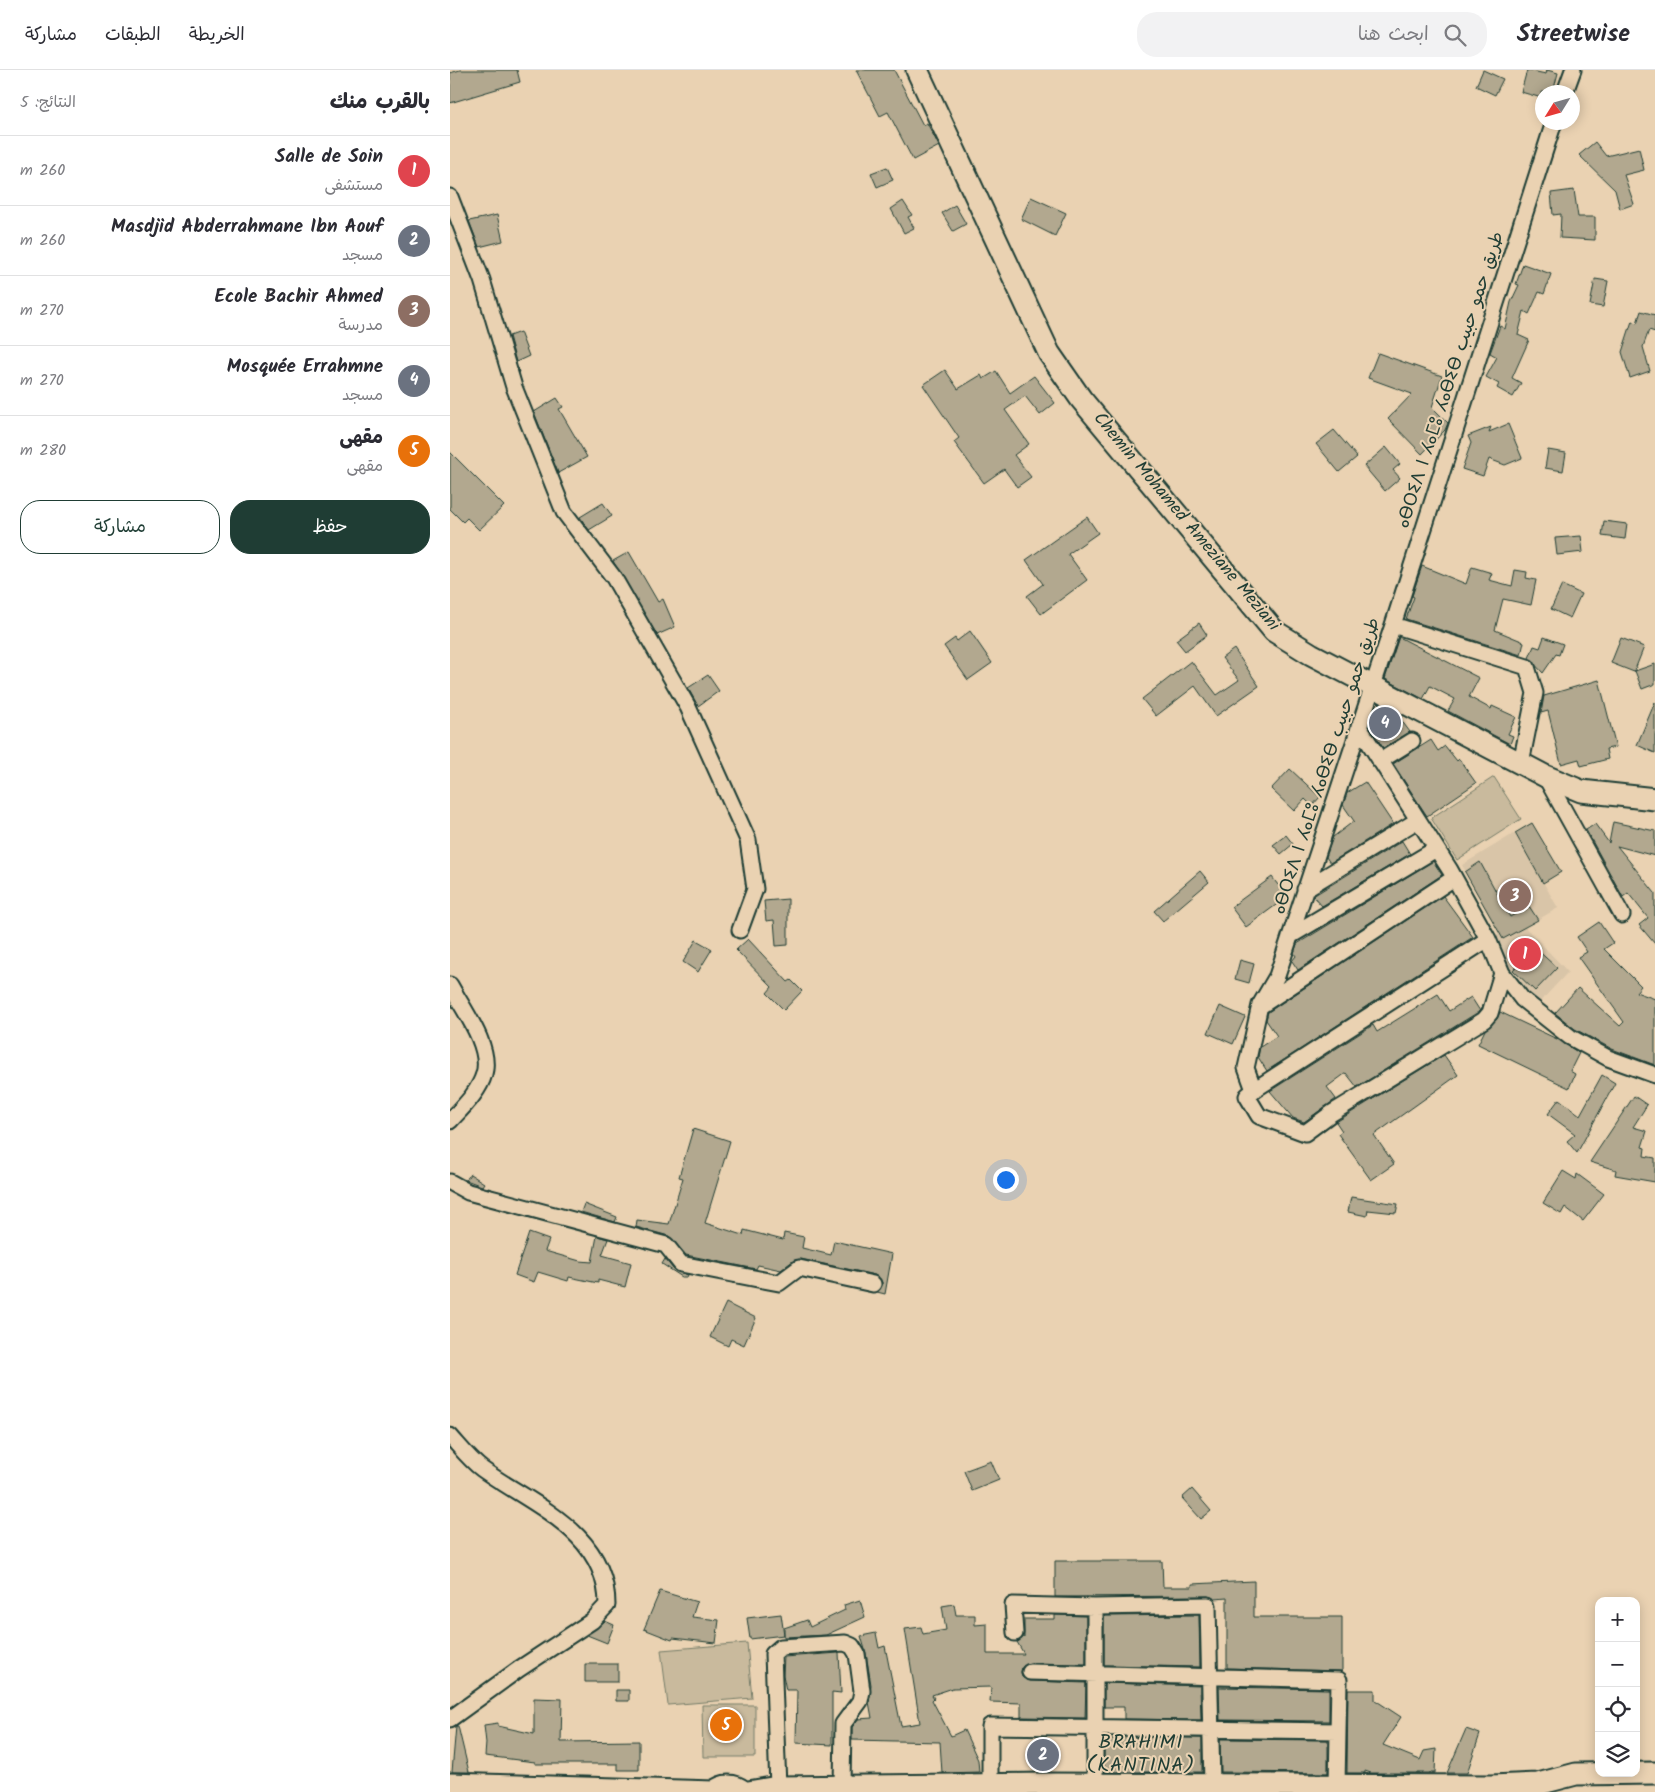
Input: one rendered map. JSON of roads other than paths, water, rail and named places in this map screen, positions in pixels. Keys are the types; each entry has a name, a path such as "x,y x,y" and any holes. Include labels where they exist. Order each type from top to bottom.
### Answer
{"main road":[{"name":"Chemin Mohamed Ameziane Meziani","path":"917,70 1049,353 1081,399 1274,631 1311,654 1545,776 1581,791 1655,799"},
{"path":"1534,1787 1576,1774 1655,1774"},
{"path":"450,1784 714,1792 726,1786 733,1786 744,1792"},
{"path":"748,1792 778,1787 990,1785 1044,1788 1096,1784 1337,1785 1491,1789 1534,1787 1567,1792"}],"street":[{"path":"1568,85 1573,70"},
{"name":"ⴰⴱⵔⵉⴷ ⵏ ⵃⴰⵎⵓ ⵃⴰⴱⵉⴱ طريق حمو حبيب","path":"1502,972 1490,1013 1484,1020 1332,1113 1305,1134 1259,1116 1247,1096 1254,1090 1246,1068 1260,1005 1277,976 1393,625 1551,130"},
{"path":"450,197 482,280 514,387 564,512 614,578 688,707 748,840 756,889 740,930"},
{"path":"1393,625 1527,666 1535,693 1521,764"},
{"path":"1359,727 1454,878 1488,938 1502,972 1522,999 1570,1037 1608,1058 1655,1075"},
{"path":"1380,761 1412,741"},
{"path":"1545,776 1622,915"},
{"path":"1305,890 1418,820"},
{"path":"1290,936 1436,849"},
{"path":"1260,1005 1454,878"},
{"path":"1254,1090 1488,938"},
{"path":"450,985 486,1052 484,1074 471,1097 450,1121"},
{"path":"450,1182 468,1192 666,1245 681,1264 779,1283 799,1268 872,1284"},
{"path":"450,1436 481,1468 561,1520 600,1566 607,1593 607,1605 592,1621 519,1669 450,1719"},
{"path":"1015,1633 1013,1605 1094,1607 1208,1605 1212,1785"},
{"path":"1094,1607 1096,1784"},
{"path":"778,1787 773,1654 781,1647 845,1643 852,1646 858,1654 862,1691 860,1701 843,1724 842,1786"},
{"path":"1030,1672 1095,1676 1339,1680 1337,1785"},
{"path":"990,1785 990,1726 1338,1731"}],"place":[{"name":"Mosquée Errahmne","path":"1385,723"},
{"name":"Ecole Bachir Ahmed","path":"1515,896"},
{"name":"Salle de Soin","path":"1525,954"},
{"name":"مقهى","path":"726,1725"},
{"name":"Masdjid Abderrahmane Ibn Aouf","path":"1043,1755"}],"district":[{"name":"BRAHIMI (KANTINA)","path":"1141,1754"}]}
